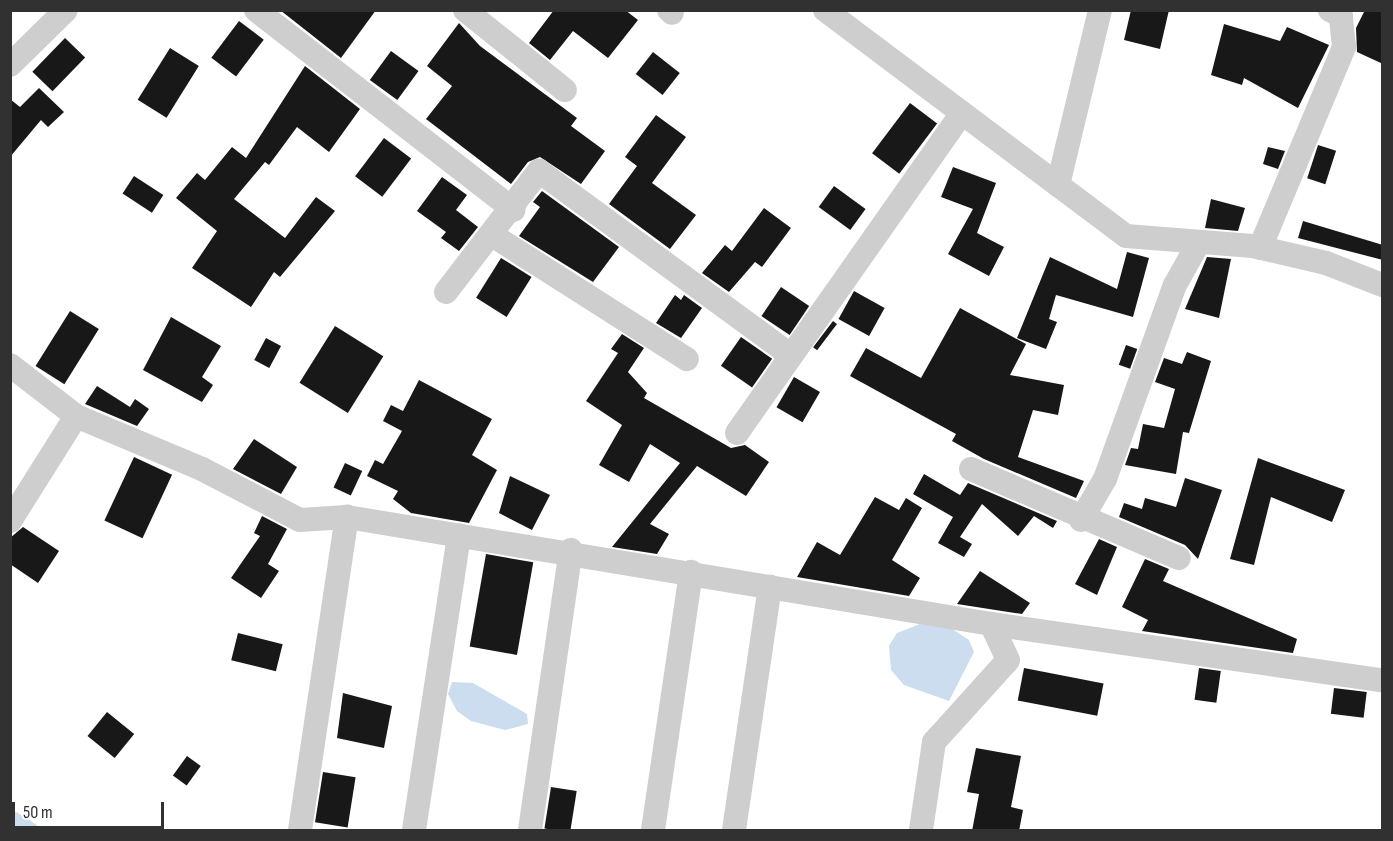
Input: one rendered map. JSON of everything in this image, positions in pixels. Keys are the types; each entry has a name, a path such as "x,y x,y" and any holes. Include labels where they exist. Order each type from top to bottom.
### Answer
{"street":[{"path":"10,65 66,10"},
{"path":"256,10 513,210"},
{"path":"465,10 565,90"},
{"path":"825,10 1126,236 1260,248 1326,263 1383,285"},
{"path":"1058,185 1100,10"},
{"path":"1260,248 1344,47 1341,16 1330,10"},
{"path":"737,433 789,354 962,113"},
{"path":"446,292 513,210 539,171 789,354"},
{"path":"492,235 687,359"},
{"path":"1082,520 1105,479 1175,285 1199,242"},
{"path":"10,365 76,417 202,469 300,520 347,517 571,550 770,587 991,624 1383,680"},
{"path":"10,521 76,417"},
{"path":"971,469 1082,520 1179,558"},
{"path":"300,831 347,517"},
{"path":"414,831 459,535"},
{"path":"530,831 571,550"},
{"path":"653,831 691,572"},
{"path":"734,831 770,587"},
{"path":"921,831 934,742 1008,660 991,624"}],"water":[{"path":"920,624 952,629 969,640 974,652 949,701 904,685 891,670 889,646 897,633"},
{"path":"452,682 473,683 527,714 528,724 505,730 471,721 457,711 448,694"},
{"path":"11,809 31,821 43,830 11,830"}],"building":[{"path":"280,10 376,10 341,58"},
{"path":"554,10 625,10 638,20 608,58 573,31 550,60 529,43"},
{"path":"1131,10 1169,10 1160,49 1124,40"},
{"path":"1365,10 1383,10 1383,64 1357,52 1356,28"},
{"path":"239,21 264,40 236,76 211,58"},
{"path":"459,23 480,46 577,118 571,126 605,151 581,184 540,157 528,162 511,184 426,119 452,86 427,66"},
{"path":"1224,24 1280,41 1287,27 1329,45 1298,108 1244,78 1242,85 1211,75"},
{"path":"65,38 85,57 52,91 32,72"},
{"path":"170,48 199,66 167,118 138,100"},
{"path":"391,51 419,71 397,100 370,80"},
{"path":"653,52 680,73 663,95 636,74"},
{"path":"305,66 360,109 329,152 297,127 269,165 265,162 234,199 285,238 316,197 335,211 280,277 274,272 251,307 192,268 217,231 176,198 197,173 205,180 232,147 246,158"},
{"path":"39,88 64,112 48,127 41,120 10,157 10,99 20,107"},
{"path":"910,103 937,123 899,174 872,153"},
{"path":"656,115 686,137 652,183 696,215 670,249 609,204 637,166 625,157"},
{"path":"384,138 411,158 382,197 355,176"},
{"path":"1318,145 1336,151 1325,184 1307,178"},
{"path":"1268,147 1285,151 1278,169 1263,164"},
{"path":"953,167 996,183 977,233 1004,247 989,276 948,254 973,209 941,197"},
{"path":"134,176 163,195 152,213 123,194"},
{"path":"442,177 467,195 456,210 478,227 459,251 441,238 446,232 417,211"},
{"path":"834,186 866,209 850,230 819,207"},
{"path":"542,191 619,247 593,282 519,236 540,207 533,202"},
{"path":"1211,199 1245,208 1238,231 1205,228"},
{"path":"764,208 791,228 762,267 755,262 729,292 702,273 725,245 732,251"},
{"path":"1303,221 1383,245 1383,260 1298,238"},
{"path":"1127,252 1149,258 1133,317 1056,295 1049,319 1057,322 1046,349 1017,338 1050,257 1117,289"},
{"path":"1207,257 1231,259 1219,318 1185,309"},
{"path":"501,258 532,277 507,317 476,298"},
{"path":"781,287 809,306 790,335 761,316"},
{"path":"854,291 885,308 869,336 838,319"},
{"path":"675,295 681,300 684,295 702,308 681,338 656,323"},
{"path":"960,308 1026,344 1010,375 1064,385 1058,415 1033,410 1018,457 1084,481 1076,498 984,459 952,441 956,434 850,376 866,348 921,378"},
{"path":"70,311 99,329 64,384 36,366"},
{"path":"171,317 221,346 202,377 213,385 202,402 143,370"},
{"path":"833,321 837,324 817,350 813,347"},
{"path":"335,326 383,356 348,413 299,383"},
{"path":"622,334 644,348 628,372 647,393 644,398 731,448 745,445 769,462 746,496 697,466 650,524 669,534 657,554 612,547 680,463 650,444 629,482 599,465 622,425 586,401 618,353 611,349"},
{"path":"741,337 772,359 752,387 721,366"},
{"path":"266,338 281,346 269,368 254,360"},
{"path":"1126,345 1137,349 1130,369 1119,365"},
{"path":"1187,352 1211,361 1189,433 1183,432 1176,474 1125,465 1131,448 1138,449 1143,424 1164,428 1175,389 1155,382 1164,358 1182,364"},
{"path":"794,377 820,392 802,422 776,407"},
{"path":"419,380 492,419 472,455 497,470 469,523 411,513 393,499 398,491 367,476 375,460 383,464 402,431 383,421 391,405 403,411"},
{"path":"97,386 130,407 135,399 149,409 137,426 85,404"},
{"path":"254,439 297,467 281,494 233,469"},
{"path":"134,457 172,475 142,538 104,520"},
{"path":"1258,458 1345,490 1332,522 1271,497 1254,565 1230,559"},
{"path":"345,463 362,471 351,496 334,487"},
{"path":"924,474 960,495 968,483 1057,521 1053,528 1034,516 1018,536 982,504 960,537 972,544 964,557 938,543 953,517 913,494"},
{"path":"510,476 550,495 532,530 499,513"},
{"path":"1185,478 1222,490 1198,559 1185,545 1119,517 1124,503 1142,509 1145,498 1176,507"},
{"path":"875,497 899,510 906,498 922,508 892,560 920,578 909,596 797,577 817,542 840,555"},
{"path":"262,516 287,529 268,564 279,571 261,598 231,578 260,536 254,533"},
{"path":"23,527 59,551 38,583 10,564 10,538"},
{"path":"1099,539 1117,547 1097,595 1075,584"},
{"path":"486,554 533,562 517,655 470,647"},
{"path":"1145,559 1169,569 1163,581 1297,639 1293,653 1142,631 1148,620 1122,607"},
{"path":"980,571 1030,603 1022,614 957,604"},
{"path":"238,633 283,644 276,671 231,660"},
{"path":"1024,668 1104,683 1097,716 1018,700"},
{"path":"1199,668 1221,671 1216,703 1195,700"},
{"path":"1334,688 1367,692 1364,718 1331,714"},
{"path":"343,693 392,706 384,748 337,738"},
{"path":"107,712 134,734 115,758 87,736"},
{"path":"976,748 1021,756 1011,807 1023,810 1019,831 972,831 979,794 967,792"},
{"path":"187,756 201,766 187,785 173,775"},
{"path":"323,772 356,777 348,828 315,822"},
{"path":"551,787 577,791 571,830 544,828"}]}
